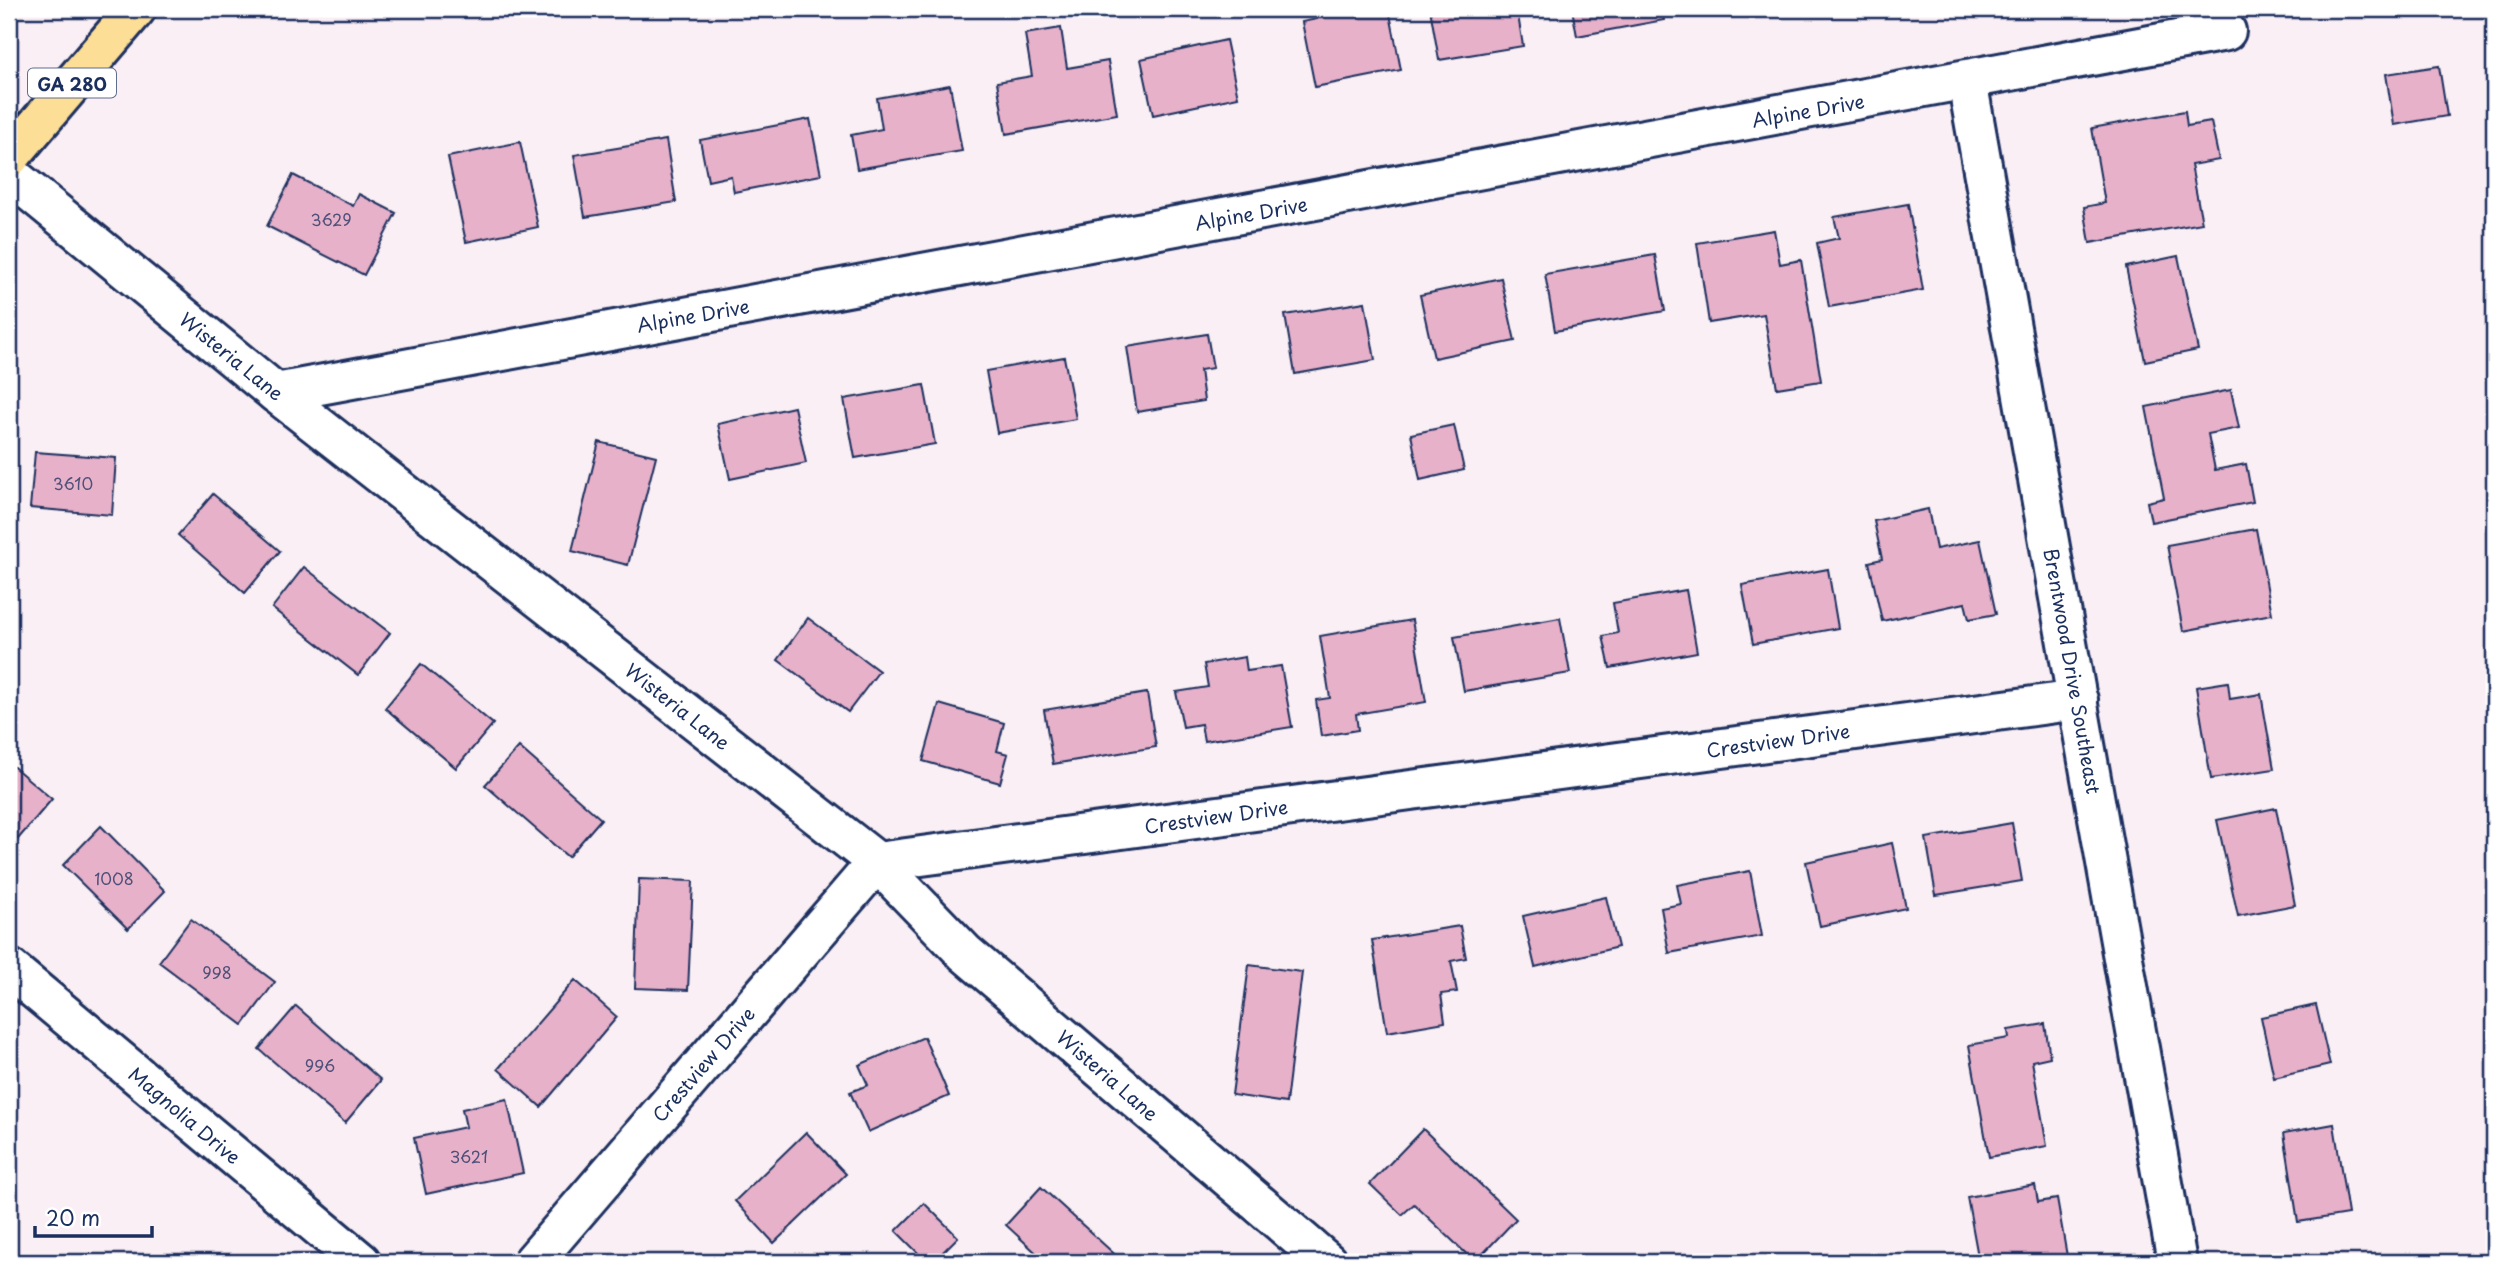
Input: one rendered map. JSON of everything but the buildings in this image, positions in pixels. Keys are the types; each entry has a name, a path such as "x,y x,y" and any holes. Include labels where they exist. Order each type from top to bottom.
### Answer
{"main road":[{"name":"GA 280","path":"9,158 136,9"}],"street":[{"name":"Alpine Drive","path":"276,393 2226,31"},
{"name":"Brentwood Drive Southeast","path":"1967,80 2177,1262"},
{"name":"Wisteria Lane","path":"9,174 276,393 877,862 965,953 1326,1262"},
{"name":"Crestview Drive","path":"533,1262 877,862 2078,700"},
{"name":"Magnolia Drive","path":"9,968 362,1262"}]}
